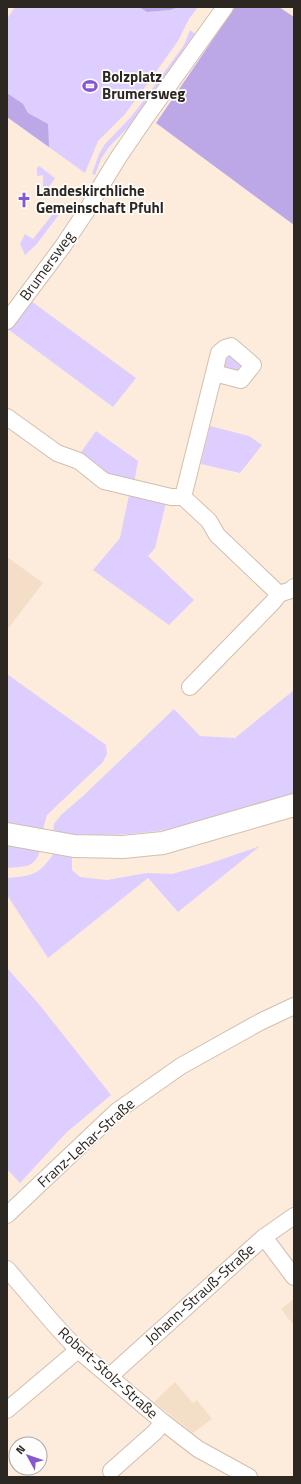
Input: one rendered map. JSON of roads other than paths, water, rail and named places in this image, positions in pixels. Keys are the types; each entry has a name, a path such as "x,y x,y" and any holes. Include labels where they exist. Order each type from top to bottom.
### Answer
{"street":[{"name":"Brumersweg","path":"7,321 63,246 89,207 99,189 103,169 111,152 118,142 146,117 225,7"},
{"path":"183,497 214,373"},
{"path":"7,417 57,453 79,461 104,481 171,497 183,497 209,521 217,535 279,594"},
{"path":"190,687 279,594 291,590 294,587"},
{"path":"7,834 74,846 123,847 163,843 294,805"},
{"name":"Franz-Lehar-Straße","path":"7,1215 117,1111 181,1066 260,1022 294,1006"},
{"name":"Johann-Strauß-Straße","path":"110,1376 264,1237 294,1216"},
{"path":"264,1237 294,1277"},
{"name":"Robert-Stolz-Straße","path":"7,1269 78,1350 163,1422 198,1449 249,1477"},
{"path":"7,1410 78,1350"},
{"name":"Robert-Stolz-Straße","path":"111,1471 155,1432 163,1422"}],"place":[{"name":"Bolzplatz Brumersweg","path":"90,86"},
{"name":"Landeskirchliche Gemeinschaft Pfuhl","path":"24,200"}]}
